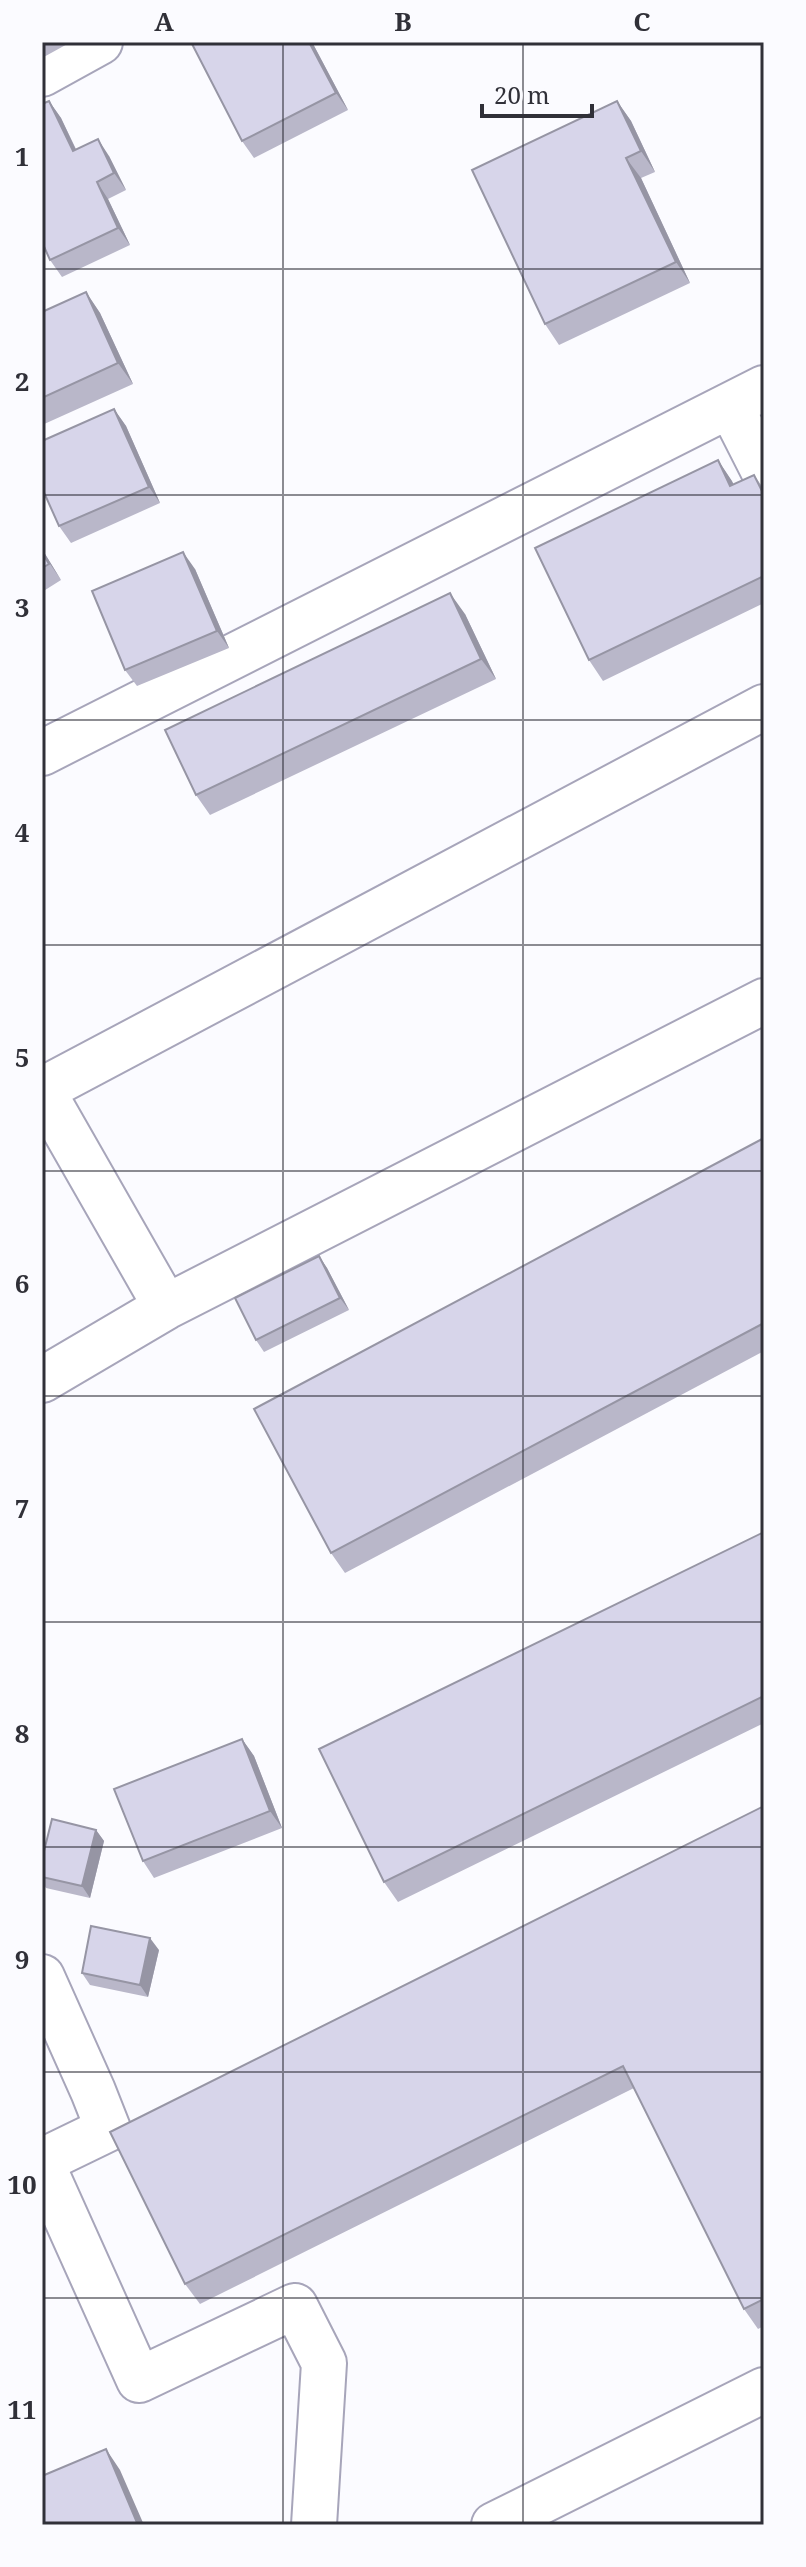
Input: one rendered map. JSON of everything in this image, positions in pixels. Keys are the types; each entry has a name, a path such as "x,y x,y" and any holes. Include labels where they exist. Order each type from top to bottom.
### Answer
{"street":[{"path":"42,74 100,42"},
{"path":"42,753 747,398 764,472"},
{"path":"166,1307 42,1090 764,707"},
{"path":"42,1380 166,1307 764,1001"},
{"path":"42,1977 108,2129 42,2163 139,2380 295,2306 324,2363 314,2525"},
{"path":"494,2525 764,2390"}],"building":[{"path":"191,42 309,42 336,93 242,141"},
{"path":"49,101 73,151 98,139 114,173 97,182 118,228 50,260 42,242 42,104"},
{"path":"617,101 641,151 626,158 676,262 545,324 472,170"},
{"path":"86,292 118,363 42,398 42,312"},
{"path":"114,409 149,487 59,526 42,488 42,441"},
{"path":"718,460 730,486 754,475 764,495 764,576 589,660 535,548"},
{"path":"42,552 49,564 42,568"},
{"path":"183,552 217,631 125,670 92,591"},
{"path":"450,593 481,659 196,795 165,730"},
{"path":"764,1138 764,1323 331,1553 254,1409"},
{"path":"319,1256 340,1298 256,1340 235,1298"},
{"path":"764,1532 764,1696 384,1882 319,1749"},
{"path":"242,1739 270,1811 143,1861 114,1789"},
{"path":"764,1806 764,2299 744,2309 623,2066 185,2284 110,2132"},
{"path":"52,1819 96,1830 82,1886 42,1877 42,1859"},
{"path":"91,1926 150,1938 140,1985 82,1973"},
{"path":"106,2449 138,2525 42,2525 42,2476"}]}
